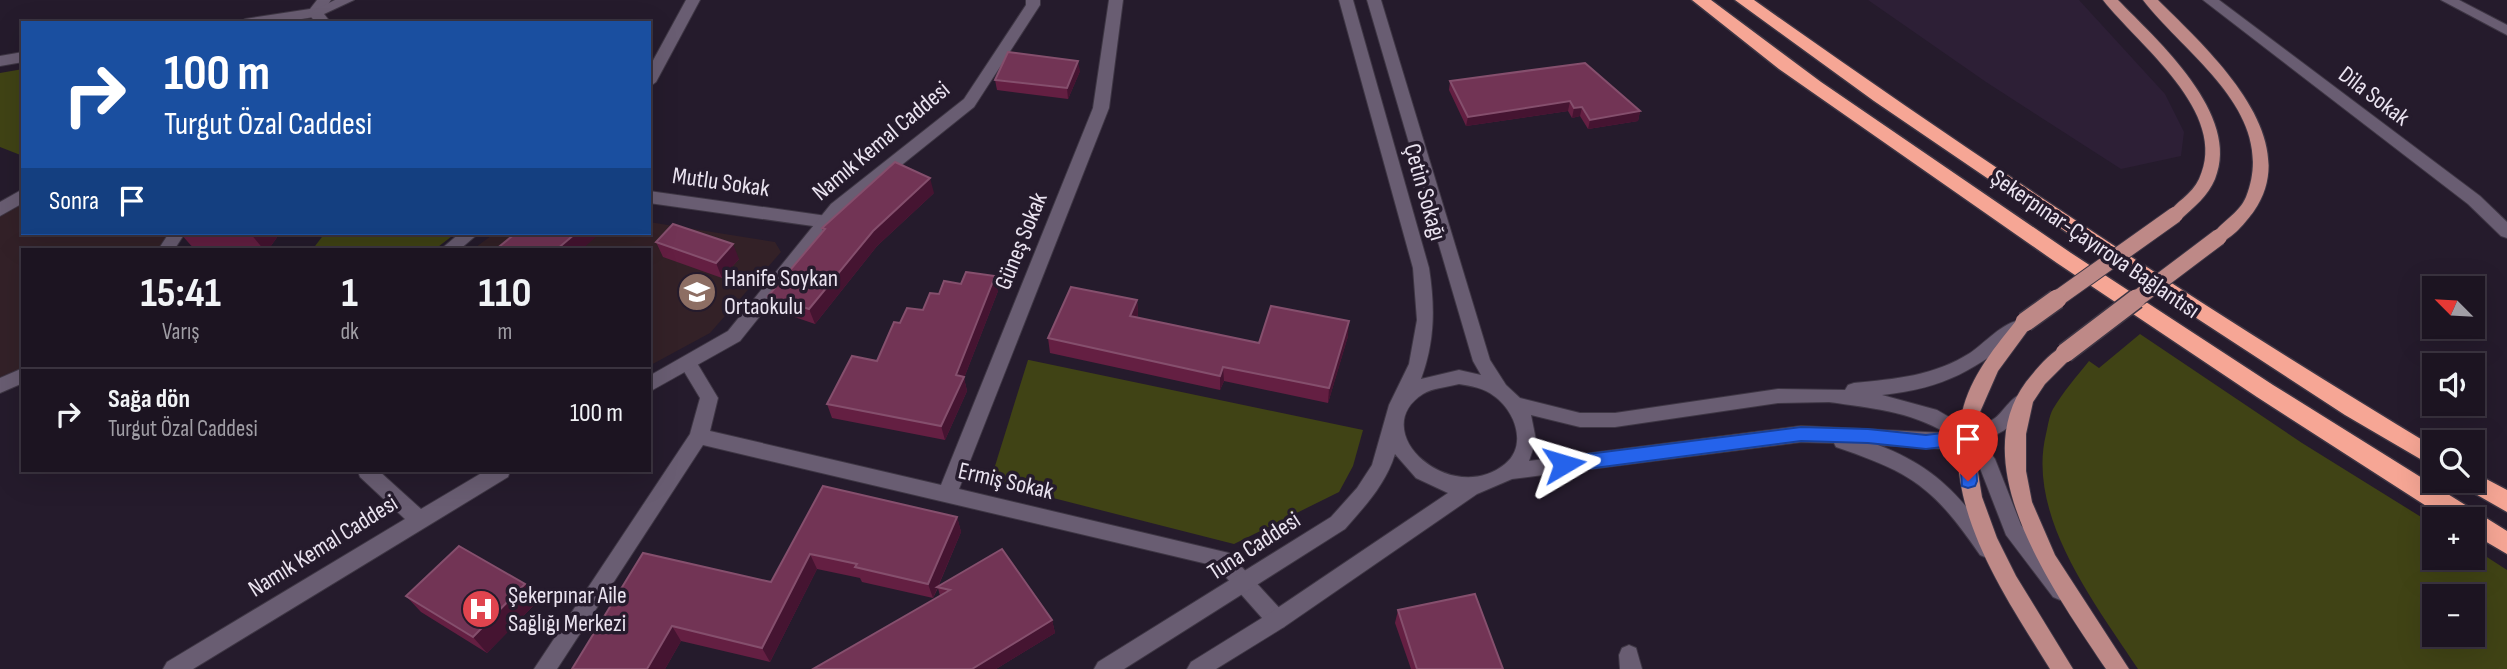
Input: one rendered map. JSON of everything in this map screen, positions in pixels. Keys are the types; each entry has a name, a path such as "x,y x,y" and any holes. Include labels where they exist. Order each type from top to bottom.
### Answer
{"highway":[{"name":"Şekerpınar-Çayırova Bağlantısı","path":"1700,0 1816,86 2003,217 2236,374 2449,507"},
{"name":"Şekerpınar-Çayırova Bağlantısı","path":"1743,0 1840,71 2027,197 2254,346 2422,451"},
{"path":"2485,488 2507,502"},
{"name":"Şekerpınar-Çayırova Bağlantısı","path":"2485,530 2507,544"}],"main road":[{"path":"2062,669 2014,590 1975,510 1968,481 1967,437 1969,415 1985,372 2004,343 2025,322 2175,215 2196,195 2208,176 2211,136 2205,116 2192,92 2171,65 2110,0"},
{"path":"2118,669 2039,543 2023,510 2015,451 2017,421 2026,398 2064,353 2220,237 2241,216 2253,199 2259,180 2261,156 2255,132 2232,90 2150,0"}],"street":[{"path":"319,18 324,0"},
{"path":"275,21 319,18 347,0"},
{"path":"651,78 693,0"},
{"name":"Namık Kemal Caddesi","path":"651,384 734,336 837,208 969,103 1033,0"},
{"name":"Güneş Sokak","path":"947,494 1101,108 1115,0"},
{"name":"Çetin Sokağı","path":"1346,0 1421,268 1426,305 1425,344 1418,369 1404,397"},
{"path":"1374,0 1482,361 1500,390"},
{"name":"Dila Sokak","path":"2210,0 2474,200 2507,232"},
{"path":"2448,0 2507,32"},
{"path":"0,61 21,57"},
{"path":"0,210 21,196"},
{"name":"Mutlu Sokak","path":"651,197 827,222"},
{"path":"451,248 468,235"},
{"path":"1516,404 1580,420 1615,421 1801,395 1885,388 1928,380 1969,363 2025,322"},
{"path":"545,669 699,436 709,398 688,363"},
{"path":"0,386 21,376"},
{"path":"1459,377 1480,381 1500,390 1516,404 1525,421 1528,439 1523,456 1511,471 1494,481 1472,485 1450,484 1429,477 1411,464 1399,448 1393,430 1395,413 1404,397 1418,386 1459,377"},
{"path":"1801,395 1842,396 1897,404 1931,415 1967,437 1986,459 2004,511 2025,547 2087,623"},
{"path":"1511,471 1824,433 1926,442 1967,437 2002,423 2015,413 2026,398"},
{"name":"Tuna Caddesi","path":"1105,669 1338,523 1364,494 1381,468 1393,430"},
{"name":"Ermiş Sokak","path":"699,436 1222,559 1277,620"},
{"path":"1773,439 1843,442 1900,461 1924,476 1948,495 2014,590"},
{"path":"368,472 418,519"},
{"name":"Namık Kemal Caddesi","path":"174,669 499,472"},
{"path":"1198,669 1277,620 1472,485"}],"shaded area":[{"path":"1868,0 2079,0 2165,94 2184,132 2181,156 2121,169 1986,82"},
{"path":"21,197 21,235 175,235 165,248 21,248 21,377 0,387 0,212"},
{"name":"Hanife Soykan Ortaokulu","path":"651,222 775,242 781,252 710,333 651,365 651,248 475,248 492,235 651,235"}],"green space":[{"path":"21,69 21,155 0,147 0,73"},
{"path":"323,235 453,235 437,248 314,248"},
{"path":"2140,334 2302,443 2422,518 2422,570 2485,570 2485,556 2507,570 2507,669 2138,669 2103,617 2069,558 2055,528 2046,496 2042,465 2052,412 2089,361 2099,368"},
{"path":"1028,360 1363,430 1353,466 1339,492 1234,544 990,482"}],"building":[{"path":"1008,52 1078,61 1067,88 995,80"},
{"path":"1585,63 1640,111 1590,120 1582,107 1574,108 1570,101 1468,117 1450,81"},
{"path":"895,162 930,178 873,231 809,309 768,296 825,229 822,228"},
{"path":"673,224 733,244 716,263 656,242"},
{"path":"514,235 574,235 558,248 497,248"},
{"path":"966,272 995,276 956,375 964,377 941,426 827,404 852,356 877,361 894,322 900,323 907,308 923,310 930,293 939,294 944,281 961,284"},
{"path":"1071,287 1137,300 1130,316 1259,343 1271,306 1349,321 1329,388 1223,367 1220,376 1048,338"},
{"path":"823,486 957,517 928,584 810,554 762,648 672,626 647,669 572,669 643,553 771,582"},
{"path":"459,546 525,584 473,637 406,596"},
{"path":"1002,549 1052,620 972,669 813,669 950,590 937,587"},
{"path":"1475,594 1503,669 1417,669 1398,610"}],"place":[{"name":"Hanife Soykan Ortaokulu","path":"697,292"},
{"name":"Şekerpınar Aile Sağlığı Merkezi","path":"481,609"}],"route":[{"path":"1564,464 1801,434 1824,433 1926,442 1946,442 1967,437 1968,481"}]}
